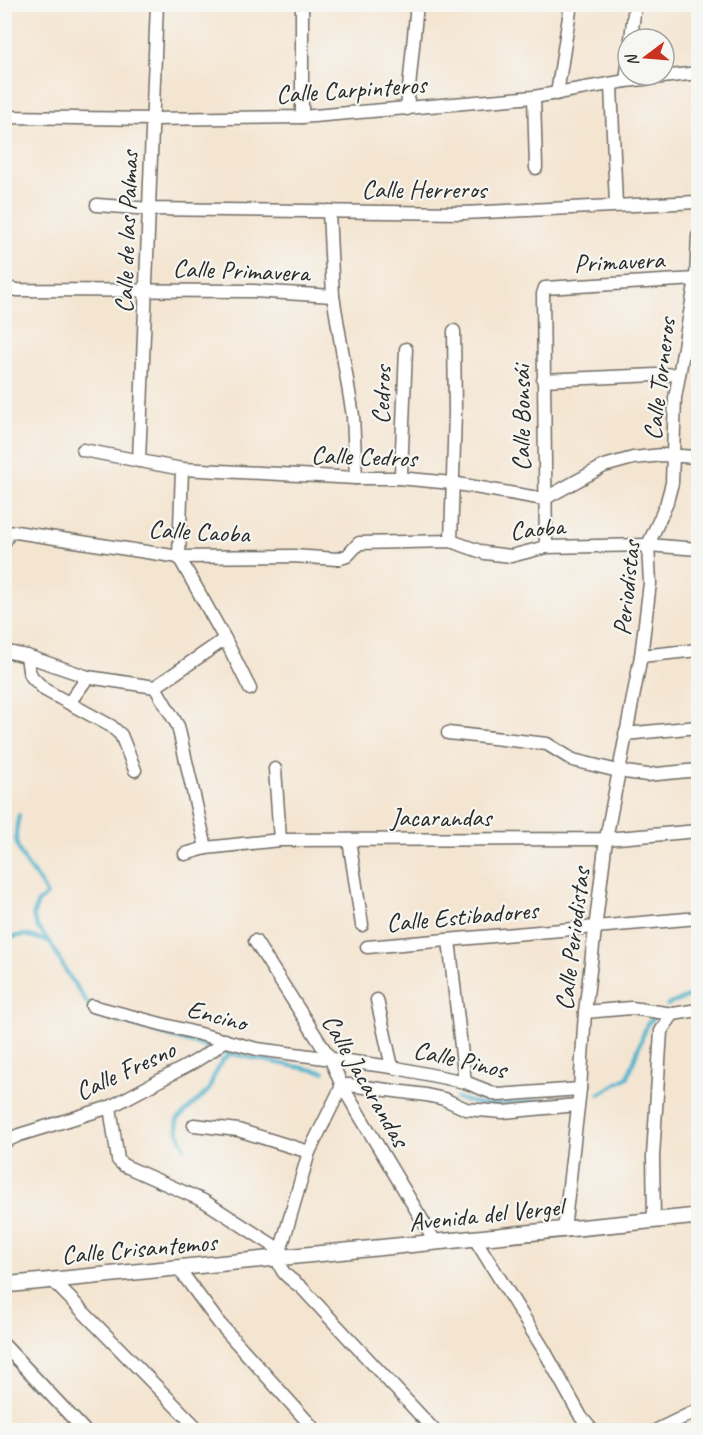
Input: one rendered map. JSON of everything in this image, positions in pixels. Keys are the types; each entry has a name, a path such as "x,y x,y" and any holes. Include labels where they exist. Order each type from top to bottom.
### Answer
{"street":[{"name":"Calle de las Palmas","path":"139,461 157,4"},
{"path":"302,4 302,117"},
{"path":"407,109 417,4"},
{"path":"557,94 571,4"},
{"path":"632,27 634,4"},
{"name":"Calle Carpinteros","path":"676,76 699,73"},
{"name":"Calle Carpinteros","path":"4,117 152,119 302,117 534,97 616,84"},
{"path":"611,85 616,205"},
{"path":"534,97 536,168"},
{"name":"Calle Herreros","path":"97,205 150,209 463,213 699,202"},
{"path":"330,211 333,296 353,416 356,478"},
{"name":"Calle Torneros","path":"672,456 675,398 696,279 699,236"},
{"name":"Primavera","path":"545,288 696,279"},
{"name":"Calle Primavera","path":"4,288 18,290 253,291 333,296"},
{"name":"Calle Bonsái","path":"545,288 543,294 543,380 546,547"},
{"path":"451,541 455,412 454,331"},
{"name":"Cedros","path":"399,478 406,349"},
{"path":"543,380 679,374"},
{"name":"Calle Cedros","path":"83,450 182,469 399,478 453,483 544,499"},
{"name":"Periodistas","path":"641,656 650,583 648,544 666,505 672,483 672,456"},
{"path":"544,499 604,466 633,458 699,457"},
{"path":"182,469 179,557 250,689"},
{"name":"Calle Caoba","path":"7,538 16,532 179,557 293,556 337,559 347,556 359,543 382,542"},
{"name":"Caoba","path":"382,542 451,541 485,553 511,556 546,547 648,544 699,549"},
{"path":"4,651 27,656 88,677 155,687 225,639"},
{"path":"641,656 699,650"},
{"path":"27,656 32,677 45,690 111,726 121,735 135,770"},
{"name":"Calle Periodistas","path":"564,1230 580,1089 585,1012 606,839 641,656"},
{"path":"69,703 88,677"},
{"path":"155,687 178,726 206,848"},
{"path":"625,734 699,727"},
{"path":"448,733 547,744 573,760 618,771 647,775 699,770"},
{"path":"275,769 280,840"},
{"name":"Jacarandas","path":"186,854 206,848 280,840 606,839 699,831"},
{"path":"349,840 362,925"},
{"name":"Calle Estibadores","path":"367,947 699,918"},
{"path":"448,940 465,1082"},
{"name":"Calle Jacarandas","path":"255,941 331,1060 342,1086 436,1243"},
{"path":"376,1000 392,1066"},
{"name":"Encino","path":"92,1006 257,1049 331,1060"},
{"path":"585,1012 631,1008 673,1014 699,1010"},
{"path":"654,1221 653,1156 661,1031 673,1014"},
{"name":"Calle Fresno","path":"4,1142 110,1107 194,1062 225,1040"},
{"name":"Calle Pinos","path":"331,1060 392,1066 465,1082 498,1095 580,1089"},
{"path":"434,1431 301,1287 284,1275 280,1269 280,1255 309,1152 342,1086 426,1095 444,1099 466,1109 502,1112 577,1105"},
{"path":"110,1107 118,1160 123,1165 204,1201 280,1255"},
{"path":"194,1125 238,1130 309,1152"},
{"name":"Avenida del Vergel","path":"280,1255 436,1243 699,1216"},
{"path":"475,1239 544,1350 581,1417 592,1431"},
{"name":"Calle Crisantemos","path":"4,1285 179,1269 280,1255"},
{"path":"179,1269 219,1323 315,1431"},
{"path":"53,1281 199,1431"},
{"path":"4,1345 84,1431"},
{"path":"657,1431 699,1410"},
{"path":"579,1431 581,1417"}],"waterway":[{"path":"19,815 16,835 19,851 47,895 38,902 33,916 38,928 50,942 94,1014 209,1048"},
{"path":"4,938 26,935 47,941"},
{"path":"667,1005 698,993"},
{"path":"599,1094 628,1077 647,1024 658,1014"},
{"path":"222,1052 324,1072"},
{"path":"185,1148 178,1131 177,1120 209,1090 222,1061 230,1054"},
{"path":"347,1077 396,1085"},
{"path":"456,1098 483,1105 566,1099"}]}
